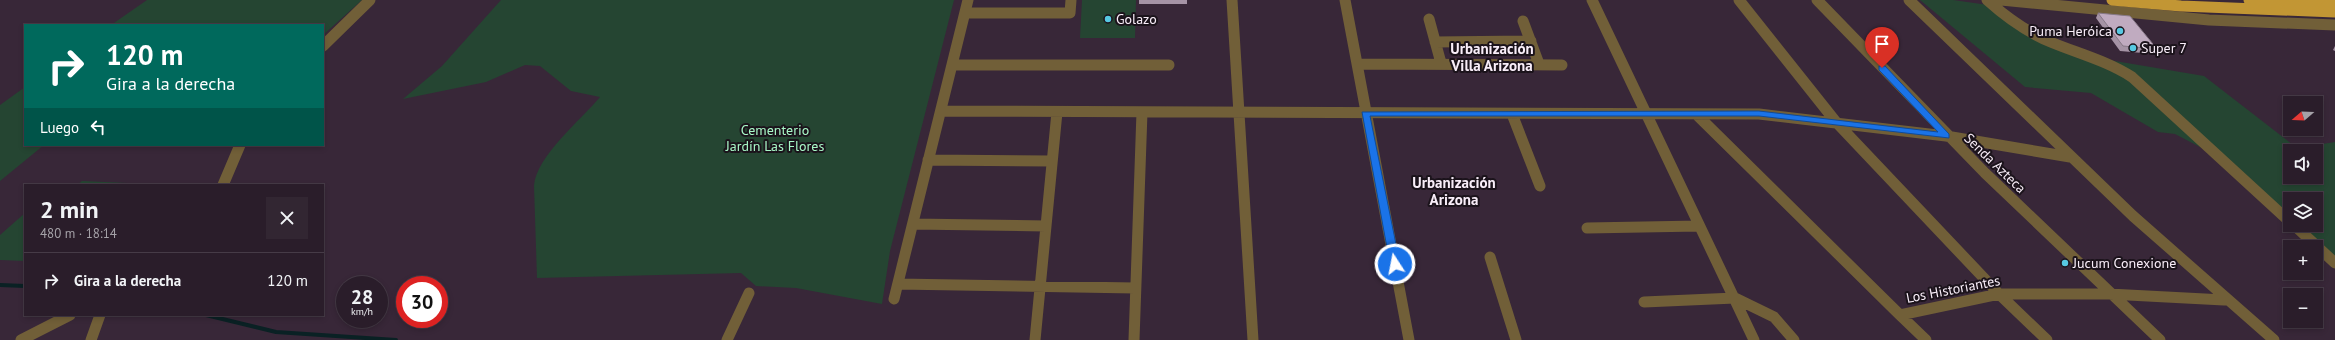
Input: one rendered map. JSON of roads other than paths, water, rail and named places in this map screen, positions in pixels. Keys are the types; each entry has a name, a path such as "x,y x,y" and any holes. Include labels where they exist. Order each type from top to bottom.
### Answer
{"highway":[{"path":"2112,0 2335,12"},
{"path":"2249,0 2335,3"}],"street":[{"path":"324,45 370,0"},
{"path":"894,299 968,0"},
{"path":"965,13 1070,14 1071,0"},
{"path":"1232,0 1237,112 1242,162 1253,340"},
{"path":"1345,0 1365,114 1409,340"},
{"path":"1592,0 1754,340"},
{"path":"1739,0 1836,122 2000,294 2047,340"},
{"name":"Senda Azteca","path":"1817,0 1946,136 2109,294 2160,340"},
{"path":"1909,0 2070,157 2224,300 2274,340"},
{"path":"1987,0 2004,15 2042,38 2107,62 2132,77 2283,216"},
{"path":"2001,0 2209,20 2335,25"},
{"path":"2148,3 2152,15"},
{"path":"1429,19 1441,63"},
{"path":"1523,21 1539,64"},
{"path":"1435,42 1530,41"},
{"path":"1357,64 1441,63 1562,65"},
{"path":"952,65 1169,65"},
{"path":"940,111 1365,114 1759,114 1946,136 2070,157"},
{"path":"1035,340 1057,112"},
{"path":"1134,340 1142,112"},
{"path":"1512,114 1540,186"},
{"name":"Los Historiantes","path":"1696,114 1900,315 2000,294 2109,294 2224,300"},
{"path":"223,184 240,146"},
{"path":"928,160 1052,161"},
{"path":"913,224 1046,226"},
{"path":"1587,228 1699,226"},
{"path":"2302,232 2335,263"},
{"path":"1490,257 1516,340"},
{"path":"898,284 1135,288"},
{"path":"727,340 749,293"},
{"path":"1644,302 1735,298 1774,317 1794,340"},
{"path":"1900,315 1926,340"},
{"path":"21,340 68,316"},
{"path":"91,340 100,316"}],"waterway":[{"path":"0,285 24,286"},
{"path":"210,316 276,332 396,340"}],"place":[{"name":"Golazo","path":"1108,19"},
{"name":"Puma Heróica","path":"2120,31"},
{"name":"Super 7","path":"2133,48"},
{"name":"Jucum Conexione","path":"2065,263"}],"district":[{"name":"Urbanización Villa Arizona","path":"1492,56"},
{"name":"Urbanización Arizona","path":"1454,190"}],"park label":[{"name":"Cementerio Jardín Las Flores","path":"775,138"}]}
